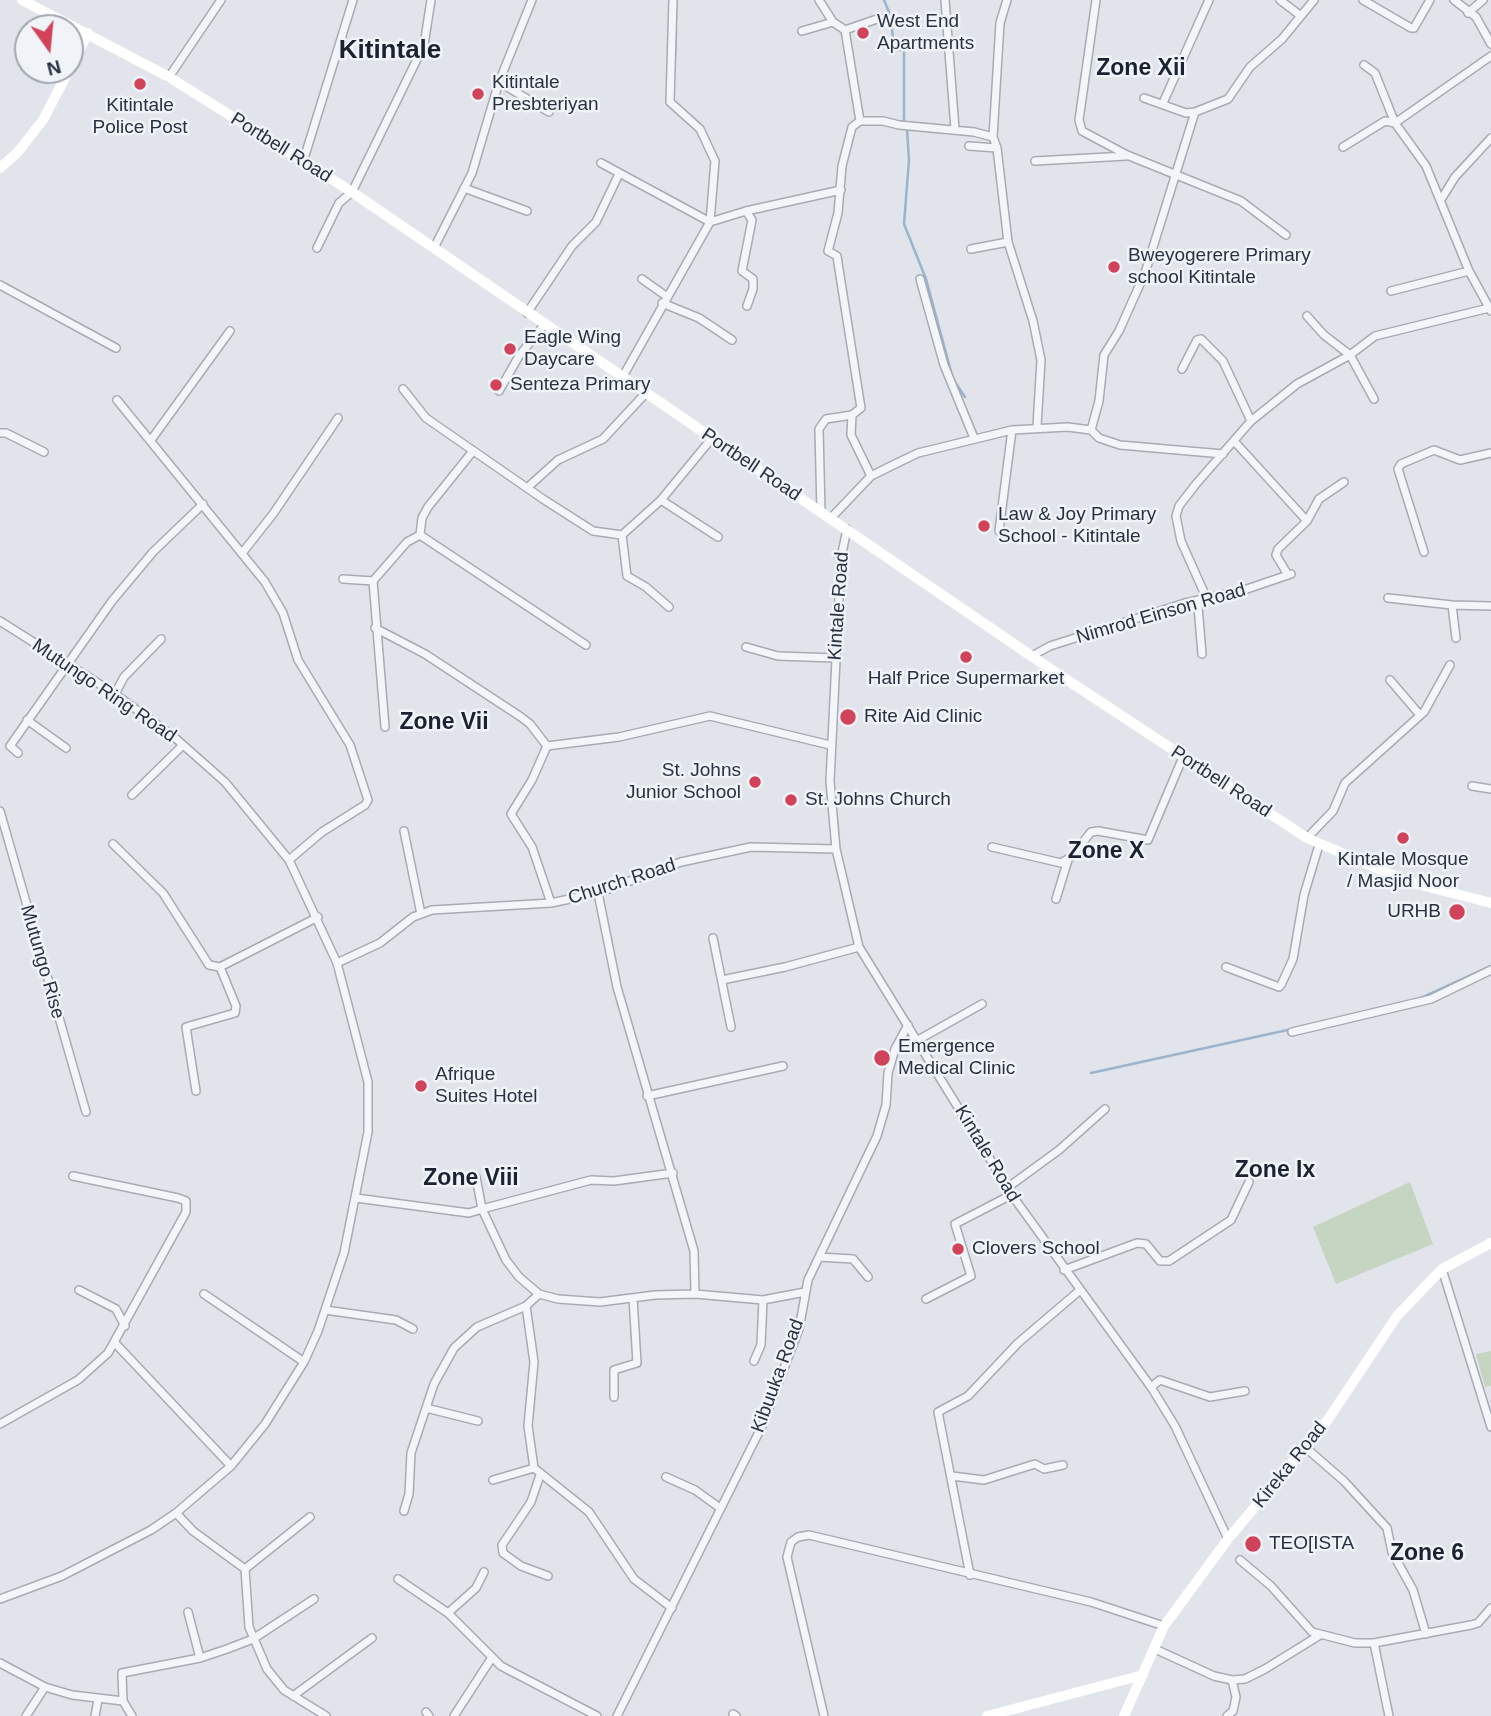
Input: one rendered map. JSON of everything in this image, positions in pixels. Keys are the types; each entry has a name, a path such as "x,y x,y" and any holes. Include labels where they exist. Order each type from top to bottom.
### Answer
{"main road":[{"name":"Portbell Road","path":"22,0 42,5 169,77 352,192 544,326 1032,656 1307,838 1409,882 1491,903"},
{"path":"84,41 88,33"},
{"path":"0,168 36,130 61,84"},
{"name":"Kireka Road","path":"1124,1716 1164,1626 1228,1539 1306,1448 1397,1316 1442,1269 1491,1243"},
{"path":"987,1716 1143,1675"}],"street":[{"path":"169,77 221,0"},
{"path":"303,162 353,0"},
{"path":"317,248 339,203 352,192 424,46 431,0"},
{"path":"434,248 464,188 483,141 499,82 532,0"},
{"path":"622,378 664,299 710,222 715,161 699,129 670,102 673,0"},
{"path":"819,0 833,22 845,30 859,121"},
{"path":"945,0 955,129"},
{"path":"1007,0 1000,23 993,137 997,148 1008,242 1033,321 1041,360 1037,426"},
{"path":"1096,0 1079,124 1084,133 1175,176 1241,201 1286,235"},
{"path":"1163,103 1209,0"},
{"path":"1280,0 1300,16"},
{"path":"1144,98 1186,113 1228,99 1250,67 1282,39 1314,0"},
{"path":"1363,0 1411,28 1415,28 1430,0"},
{"path":"1454,0 1476,17 1491,44"},
{"path":"1468,13 1483,0"},
{"path":"845,30 880,18"},
{"path":"802,31 833,22"},
{"path":"1343,147 1385,121 1395,123 1491,56"},
{"path":"1202,654 1198,606 1206,597 1181,541 1177,511 1223,454 1251,421 1297,384 1350,355 1376,335 1490,310 1469,271 1442,198 1426,166 1395,123 1375,73 1364,65"},
{"path":"499,82 549,111"},
{"path":"1091,430 1099,401 1104,355 1119,331 1145,274 1195,112"},
{"path":"826,515 819,429 826,419 852,415 861,408 837,256 828,251 841,190 845,148 852,127 859,121 955,129 993,137"},
{"path":"1442,198 1455,177 1491,138"},
{"path":"969,146 997,148"},
{"path":"1035,162 1127,155"},
{"path":"601,163 659,192 710,222 746,211 841,190"},
{"path":"527,313 572,246 596,222 619,174"},
{"path":"464,188 527,211"},
{"path":"746,211 752,220 742,271 752,279 754,289 747,306"},
{"path":"971,249 1008,242"},
{"path":"1391,291 1469,271"},
{"path":"920,278 944,365 974,438"},
{"path":"642,279 664,299 732,340"},
{"path":"0,285 116,348"},
{"path":"1307,316 1324,335 1350,355 1374,399"},
{"path":"499,391 519,356 544,326"},
{"path":"152,440 230,331"},
{"path":"1182,369 1197,340 1201,339 1223,361 1251,421"},
{"path":"403,389 418,411 527,488 593,531 622,536"},
{"path":"527,488 558,460 603,439 645,394"},
{"path":"117,400 243,552 283,613 298,660 351,745 368,800 365,805 322,832 289,860"},
{"path":"852,415 851,435 871,476"},
{"path":"243,552 273,514 338,418"},
{"path":"826,515 871,476 918,453 974,438 1037,426 1091,430 1099,438 1120,445 1223,454"},
{"path":"999,531 1012,430"},
{"path":"0,433 6,433 44,452"},
{"path":"622,536 661,500 712,438"},
{"path":"1234,441 1307,521 1320,499 1344,482"},
{"path":"1424,552 1398,469 1401,464 1434,450 1460,460 1491,453"},
{"path":"420,534 422,518 428,507 473,451"},
{"path":"661,500 718,537"},
{"path":"18,753 10,746 112,601 153,552 203,504"},
{"name":"Nimrod Einson Road","path":"1032,656 1050,646 1206,597 1244,590 1289,575 1276,555 1278,549 1307,521"},
{"name":"Kintale Road","path":"847,529 841,558 830,745 836,849 859,947 1009,1191 1079,1292 1151,1387 1175,1426 1228,1539"},
{"path":"385,727 373,581 407,542 420,534"},
{"path":"420,534 586,645"},
{"path":"622,536 627,576 646,587 669,607"},
{"path":"343,579 373,581"},
{"path":"1388,598 1491,606"},
{"path":"1452,605 1456,638"},
{"name":"Mutungo Ring Road","path":"0,621 115,694 183,745 225,782 289,860 318,917 337,964 368,1082 368,1132 344,1253 325,1311 304,1362 265,1424 231,1466 176,1513 150,1530 62,1576 0,1599"},
{"path":"375,628 425,654 521,717 547,746"},
{"path":"115,694 124,677 161,639"},
{"path":"746,647 778,656 835,657"},
{"path":"1307,838 1334,811 1345,783 1420,715 1450,665"},
{"path":"1390,680 1420,715"},
{"path":"547,746 619,737 710,716 830,745"},
{"path":"27,720 66,748"},
{"path":"132,795 183,745"},
{"path":"547,746 532,780 511,814 532,848 551,904"},
{"path":"1056,899 1068,860 1091,832 1148,840 1183,757"},
{"path":"1472,786 1491,789"},
{"name":"Mutungo Rise","path":"0,811 86,1112"},
{"path":"404,831 421,914"},
{"path":"113,844 163,893 209,965 220,967 318,917"},
{"path":"1226,967 1279,987 1281,985 1293,959 1304,895 1319,845"},
{"name":"Church Road","path":"337,964 380,943 421,914 432,910 551,904 598,893 681,862 723,851 751,847 836,849"},
{"path":"992,847 1061,863 1068,860"},
{"path":"598,893 617,987 694,1251 695,1294"},
{"path":"713,939 731,1027"},
{"path":"722,979 785,967 859,947"},
{"path":"196,1091 186,1027 235,1013 236,1006 220,967"},
{"path":"1292,1032 1431,999 1491,970"},
{"path":"918,1040 982,1004"},
{"name":"Kibuuka Road","path":"617,1716 762,1426 799,1329 805,1292 877,1136 886,1105 888,1073 908,1025"},
{"path":"647,1096 783,1066"},
{"path":"926,1299 971,1276 955,1224 1009,1191 1105,1108"},
{"path":"356,1198 457,1212 482,1209 591,1180 614,1181 673,1172"},
{"path":"0,1424 78,1380 94,1368 125,1326 188,1206 178,1198 73,1176"},
{"path":"476,1177 482,1209 506,1260 519,1278 539,1294 587,1302 695,1294 763,1300 805,1292"},
{"path":"1064,1270 1137,1243 1146,1244 1160,1261 1169,1261 1231,1220 1249,1182"},
{"path":"819,1257 852,1259 868,1277"},
{"path":"1442,1269 1491,1427"},
{"path":"79,1290 116,1308 125,1326"},
{"path":"970,1574 938,1412 968,1396 1018,1343 1079,1292"},
{"path":"204,1294 304,1362"},
{"path":"404,1511 409,1494 411,1452 434,1384 464,1336 526,1306 539,1294"},
{"path":"614,1398 614,1370 636,1363 633,1298"},
{"path":"754,1361 761,1345 763,1300"},
{"path":"526,1306 534,1362 528,1426 534,1468 589,1512 634,1579 672,1608"},
{"path":"325,1311 396,1321 413,1329"},
{"path":"115,1343 231,1466"},
{"path":"1151,1387 1160,1380 1210,1397 1245,1391"},
{"path":"426,1408 478,1421"},
{"path":"1306,1448 1344,1482 1387,1528 1392,1552 1413,1590 1426,1634"},
{"path":"952,1476 984,1479 1035,1464 1044,1469 1063,1465"},
{"path":"493,1479 534,1468"},
{"path":"540,1475 525,1513 502,1545 503,1553 521,1566 548,1576"},
{"path":"666,1477 695,1490 720,1507"},
{"path":"176,1513 193,1531 245,1569 249,1628 275,1682 326,1716"},
{"path":"245,1569 310,1517"},
{"path":"824,1716 788,1566 788,1548 791,1542 809,1535 1091,1602 1164,1626"},
{"path":"1240,1560 1286,1601 1304,1626 1320,1635 1355,1643 1374,1643 1478,1623 1491,1608"},
{"path":"448,1613 476,1588 484,1572"},
{"path":"398,1579 448,1613 475,1637 491,1659 597,1716"},
{"path":"132,1716 123,1701 122,1673 200,1658 253,1639 314,1599"},
{"path":"188,1612 200,1658"},
{"path":"1154,1649 1214,1676 1232,1680 1245,1679 1320,1635"},
{"path":"293,1696 372,1638"},
{"path":"1374,1643 1389,1716"},
{"path":"454,1716 491,1659"},
{"path":"0,1663 45,1687 98,1700 123,1701"},
{"path":"1227,1716 1233,1711 1236,1697 1232,1680"},
{"path":"26,1716 45,1687"},
{"path":"95,1716 98,1700"}],"green space":[{"path":"1410,1182 1433,1244 1336,1284 1313,1227"},
{"path":"1491,1351 1491,1386 1485,1387 1476,1354"}],"waterway":[{"path":"884,0 891,17 894,50 904,50 904,123"},
{"path":"675,56 676,31"},
{"path":"907,129 909,160 904,224 926,279 953,379 965,397"},
{"path":"1421,998 1491,966"},
{"path":"1091,1073 1292,1029"}],"place":[{"name":"West End Apartments","path":"863,33"},
{"name":"Kitintale Police Post","path":"140,84"},
{"name":"Kitintale Presbteriyan","path":"478,94"},
{"name":"Bweyogerere Primary school Kitintale","path":"1114,267"},
{"name":"Eagle Wing Daycare","path":"510,349"},
{"name":"Senteza Primary","path":"496,385"},
{"name":"Law & Joy Primary School - Kitintale","path":"984,526"},
{"name":"Half Price Supermarket","path":"966,657"},
{"name":"Rite Aid Clinic","path":"848,717"},
{"name":"St. Johns Junior School","path":"755,782"},
{"name":"St. Johns Church","path":"791,800"},
{"name":"Kintale Mosque / Masjid Noor","path":"1403,838"},
{"name":"URHB","path":"1457,912"},
{"name":"Emergence Medical Clinic","path":"882,1058"},
{"name":"Afrique Suites Hotel","path":"421,1086"},
{"name":"Clovers School","path":"958,1249"},
{"name":"TEO[ISTA","path":"1253,1544"}],"district":[{"name":"Kitintale","path":"390,51"},
{"name":"Zone Xii","path":"1141,69"},
{"name":"Zone Vii","path":"444,723"},
{"name":"Zone X","path":"1106,852"},
{"name":"Zone Ix","path":"1275,1171"},
{"name":"Zone Viii","path":"471,1179"},
{"name":"Zone 6","path":"1427,1554"}]}
